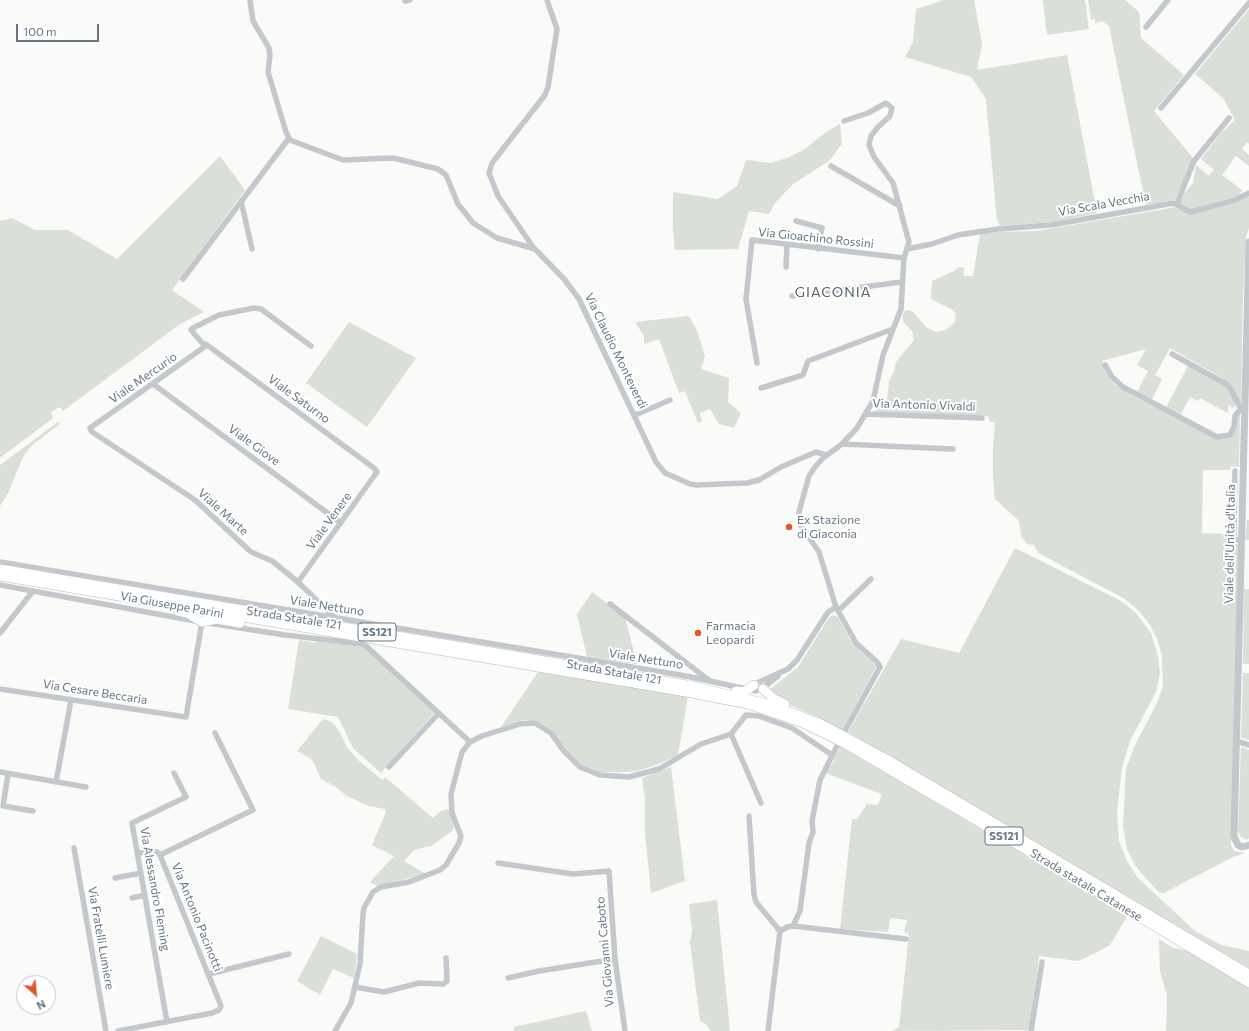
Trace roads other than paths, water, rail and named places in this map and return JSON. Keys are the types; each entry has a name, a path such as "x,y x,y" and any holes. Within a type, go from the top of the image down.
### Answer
{"main road":[{"name":"Strada Statale 121","path":"0,569 687,685 755,690"},
{"name":"Strada Statale 121","path":"0,576 679,690 755,690"},
{"path":"138,600 153,606 187,613 202,622 216,619 282,628 299,626"},
{"path":"755,690 776,701 805,713 821,724"},
{"name":"Strada statale Catanese","path":"755,690 904,769 1249,974"},
{"name":"Strada statale Catanese","path":"755,690 800,722 846,744 1073,876 1249,983"}],"street":[{"path":"183,279 289,138 268,72 270,55 269,48 253,21 250,0"},
{"path":"533,248 498,196 491,180 490,167 545,95 548,87 556,29 547,0"},
{"path":"1146,27 1168,0"},
{"path":"1161,108 1249,3"},
{"path":"844,121 868,113 886,103 892,108 890,116 878,127 872,136 869,145 874,157 891,178 909,242 904,258 901,310 883,355 873,401 857,428 842,444 826,455 809,476 798,512 799,521 819,552 837,609 856,643 877,662 880,667 845,731"},
{"path":"1178,204 1194,161 1229,118"},
{"name":"Via Claudio Monteverdi","path":"289,138 290,140 343,160 393,158 438,169 446,175 458,204 473,223 497,238 533,248 564,279 579,299 661,468 665,473 690,484 754,482 781,467 816,452 826,455"},
{"path":"831,166 900,206"},
{"name":"Via Scala Vecchia","path":"907,249 932,244 958,236 998,229 1051,225 1150,207 1178,204 1190,212 1235,200 1249,193"},
{"path":"241,201 252,250"},
{"path":"796,221 822,228 818,249"},
{"name":"Via Gioachino Rossini","path":"757,362 746,299 752,240 904,258"},
{"name":"Viale dell'Unità d'Italia","path":"1249,242 1242,409 1241,540 1234,837 1238,845 1242,847 1249,845"},
{"path":"786,267 787,245"},
{"path":"792,296 902,282"},
{"name":"Viale Saturno","path":"311,346 261,309 254,308 219,315 191,330 202,343 207,345 374,468 377,472"},
{"path":"761,388 803,375 808,361 893,330"},
{"name":"Viale Mercurio","path":"90,428 207,345"},
{"path":"1105,365 1112,377 1123,387 1218,437 1230,435 1234,427 1235,416 1242,409 1230,388 1226,384 1172,354"},
{"name":"Viale Giove","path":"153,384 341,523"},
{"path":"635,415 670,400"},
{"name":"Via Antonio Vivaldi","path":"865,414 982,418"},
{"name":"Viale Marte","path":"90,428 92,432 195,500 251,552 272,561 298,582 335,618"},
{"path":"842,444 953,449"},
{"name":"Viale Venere","path":"298,582 377,472"},
{"path":"1234,472 1234,540 1241,540"},
{"name":"Viale Nettuno","path":"0,562 710,681 755,690"},
{"path":"755,690 788,669 797,660 828,612 837,609 871,579"},
{"name":"Via Giuseppe Parini","path":"0,585 202,622 285,635 364,644 470,742"},
{"path":"0,633 33,591"},
{"path":"610,604 710,681"},
{"name":"Via Cesare Beccaria","path":"0,689 186,718 202,622"},
{"path":"56,782 71,700"},
{"path":"389,767 439,713"},
{"path":"335,1031 349,1009 360,964 363,914 373,892 381,887 408,882 440,870 459,843 461,836 452,813 451,794 462,752 470,742 482,736 520,724 535,724 551,733 563,750 580,767 600,775 629,777 659,769 702,744 731,734 746,715 758,716 792,728 832,755"},
{"path":"160,855 253,810 215,733"},
{"path":"731,734 761,803"},
{"path":"1236,741 1249,745"},
{"path":"794,926 800,911 809,843 813,832 812,821 820,780 838,744"},
{"path":"0,772 86,787"},
{"name":"Via Alessandro Fleming","path":"167,1022 132,823 186,797 174,773"},
{"path":"8,774 3,806 33,811"},
{"path":"749,816 754,894 756,902 780,931 768,1031"},
{"name":"Via Fratelli Lumiere","path":"74,848 106,1031"},
{"name":"Via Antonio Pacinotti","path":"138,852 157,852 160,855 220,1003 219,1010 212,1013 167,1022"},
{"name":"Via Giovanni Caboto","path":"498,863 573,874 609,871 615,959 625,1031"},
{"path":"115,878 141,873"},
{"path":"132,898 145,895"},
{"path":"780,931 786,927 794,926 906,939"},
{"path":"209,974 289,954"},
{"path":"355,987 384,992 419,983 443,984 447,981 446,958"},
{"path":"508,978 540,971 615,959"},
{"path":"1031,1031 1042,962"},
{"path":"118,1031 167,1022"}],"place":[{"name":"Ex Stazione di Giaconia","path":"789,527"},
{"name":"Farmacia Leopardi","path":"698,633"}],"district":[{"name":"GIACONIA","path":"833,292"}]}
